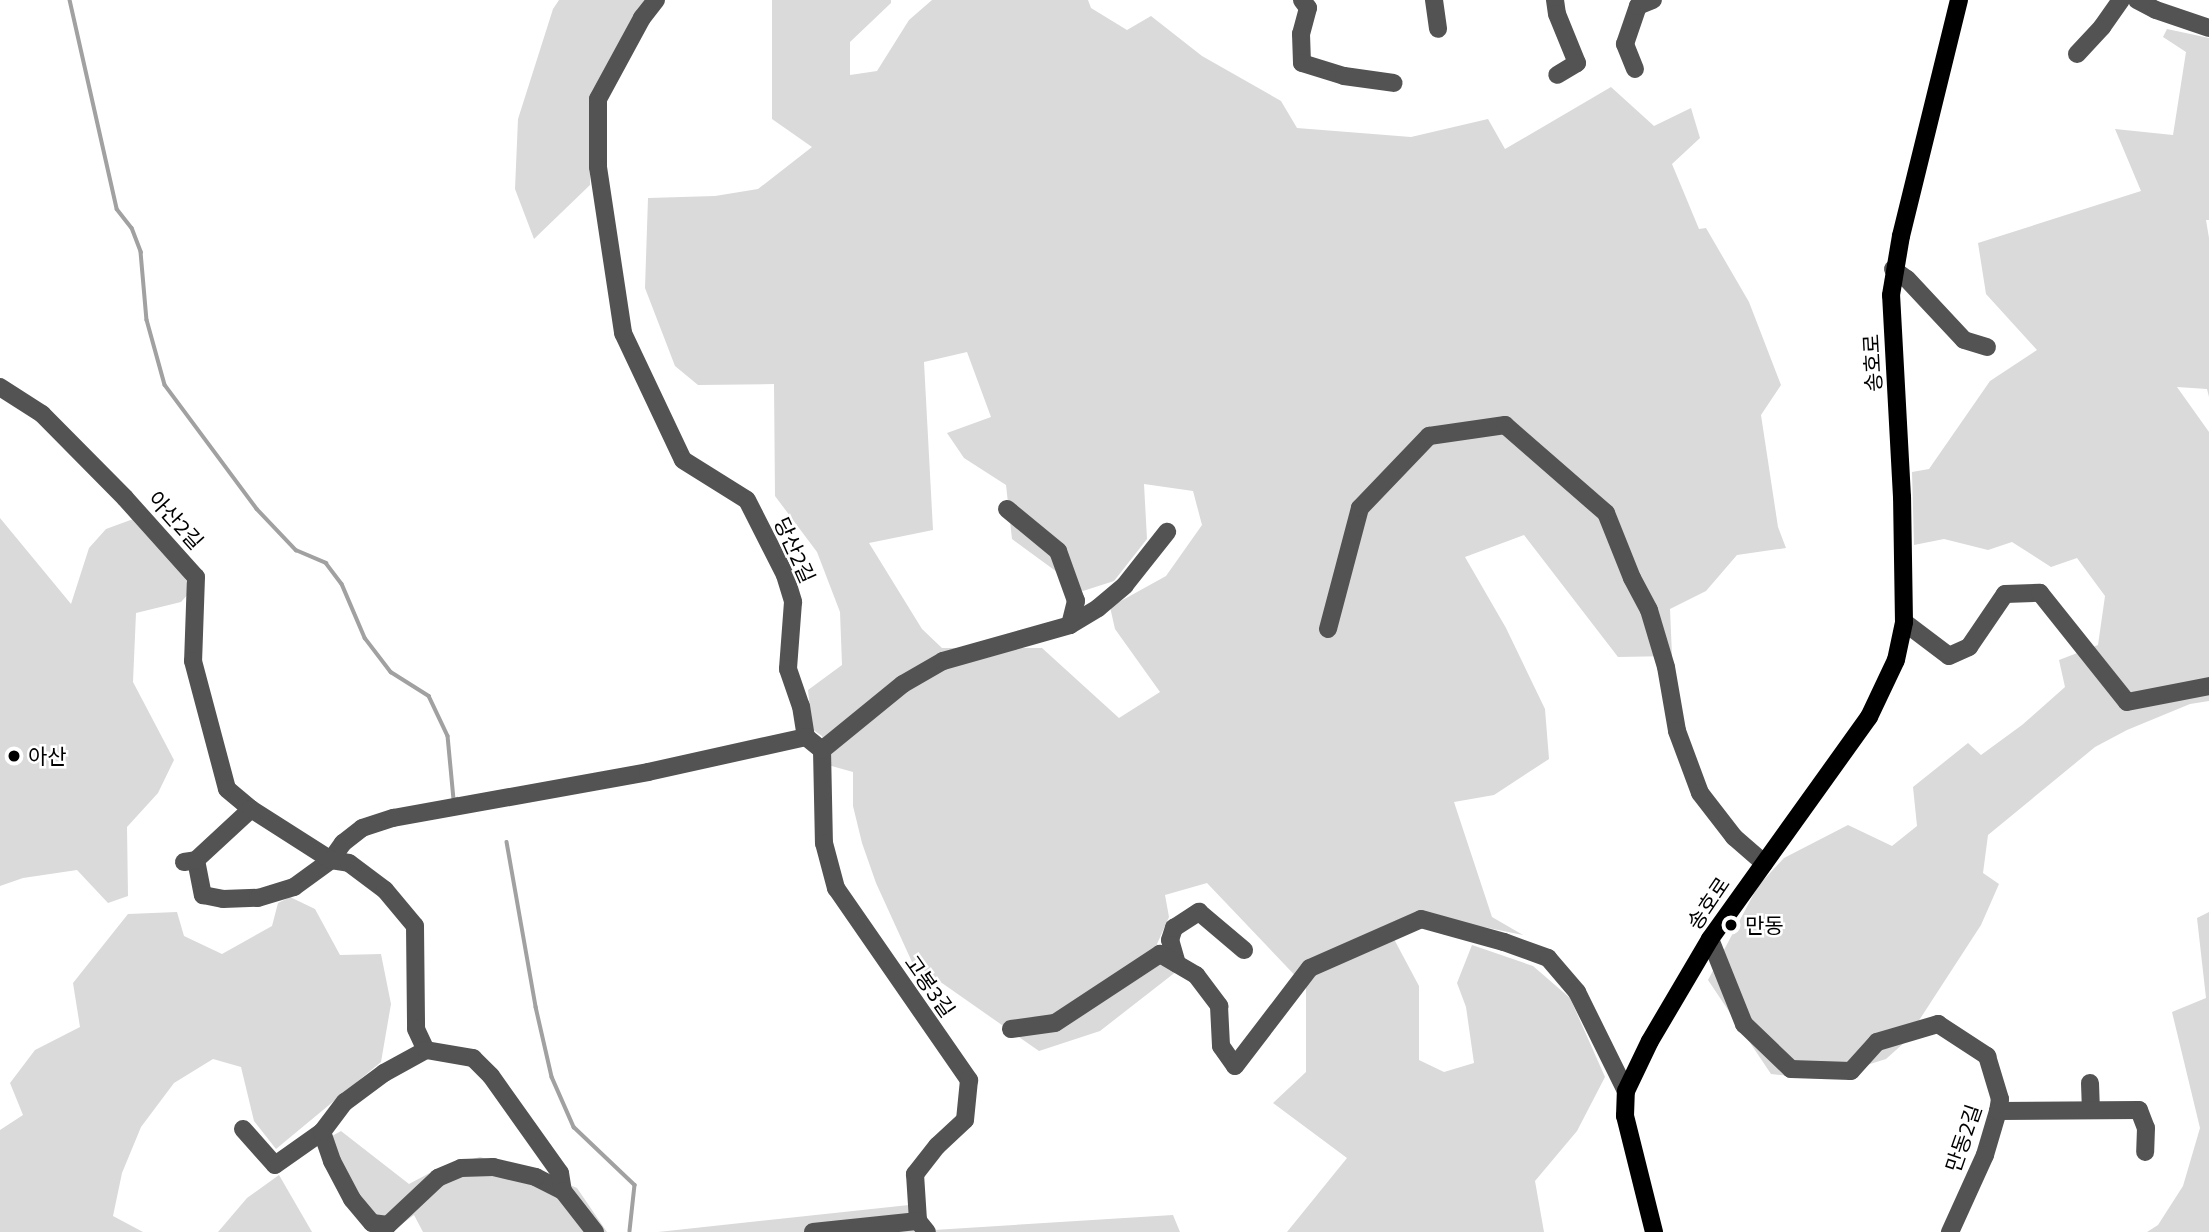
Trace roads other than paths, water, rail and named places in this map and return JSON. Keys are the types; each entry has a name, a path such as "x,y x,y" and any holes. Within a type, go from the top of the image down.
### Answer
{"main road":[{"name":"송호로","path":"1654,1232 1625,1116 1626,1091 1650,1041 1710,939 1869,717 1896,660 1904,622 1902,497 1891,295 1894,269 1959,0"}],"street":[{"name":"당산2길","path":"656,0 642,18 598,99 598,167 623,333 683,460 747,500 785,575 793,602 788,669 801,706 806,737"},
{"path":"1302,0 1308,8 1301,34 1302,63 1344,76 1394,83"},
{"path":"1434,0 1438,29"},
{"path":"1555,0 1557,13 1577,63 1557,75"},
{"path":"1635,69 1625,44 1638,6 1653,0"},
{"path":"2077,54 2102,27 2121,0"},
{"path":"2137,0 2156,10 2209,27"},
{"path":"1894,269 1907,279 1964,340 1987,347"},
{"name":"아산2길","path":"0,387 42,414 125,498 196,577 193,661 227,789 251,809 331,860 349,863 385,890 415,926 416,1029 426,1050"},
{"path":"1328,629 1360,509 1429,436 1505,425 1606,513 1632,578 1649,610 1666,667 1677,731 1700,793 1734,837 1764,863"},
{"path":"1007,509 1058,551 1076,601 1070,625"},
{"path":"251,809 190,861 203,895 223,900 258,898 294,887 331,860 343,843 362,828 393,818 648,772 806,737 822,750 903,684 943,661 1070,625 1098,608 1125,585 1167,532"},
{"path":"1904,622 1949,656 1969,647 2005,594 2040,593 2127,702 2209,686"},
{"name":"고봉3길","path":"822,750 824,843 836,888 968,1080 965,1120 937,1146 915,1174 922,1226"},
{"path":"1177,964 1170,940 1174,928 1199,912 1244,950"},
{"path":"1011,1030 1055,1023 1160,954 1196,975 1219,1006 1221,1046 1235,1066 1310,968 1421,919 1548,958 1577,992 1626,1091"},
{"name":"만동2길","path":"1710,939 1744,1024 1791,1069 1851,1071 1877,1042 1938,1024 1987,1056 2000,1100 1998,1111 1985,1155 1950,1232"},
{"path":"243,1129 275,1165 322,1132 345,1102 384,1073 426,1050 473,1058 491,1076 560,1173 563,1191"},
{"path":"2090,1083 2091,1109"},
{"path":"1998,1111 2139,1110 2146,1128 2145,1152"},
{"path":"322,1132 332,1161 352,1199 372,1223 388,1226 439,1178 461,1168 493,1167 536,1177 563,1191 595,1232"},
{"path":"813,1232 922,1226"}],"waterway":[{"path":"70,0 117,209 132,228 141,252 147,320 165,385 257,509 296,550 326,563 342,584 365,638 391,672 429,696 448,736 454,800 457,799"},
{"path":"507,842 536,1007 552,1077 574,1127 635,1185 630,1231"}],"place":[{"name":"아산","path":"14,756"},
{"name":"만동","path":"1731,925"}]}
